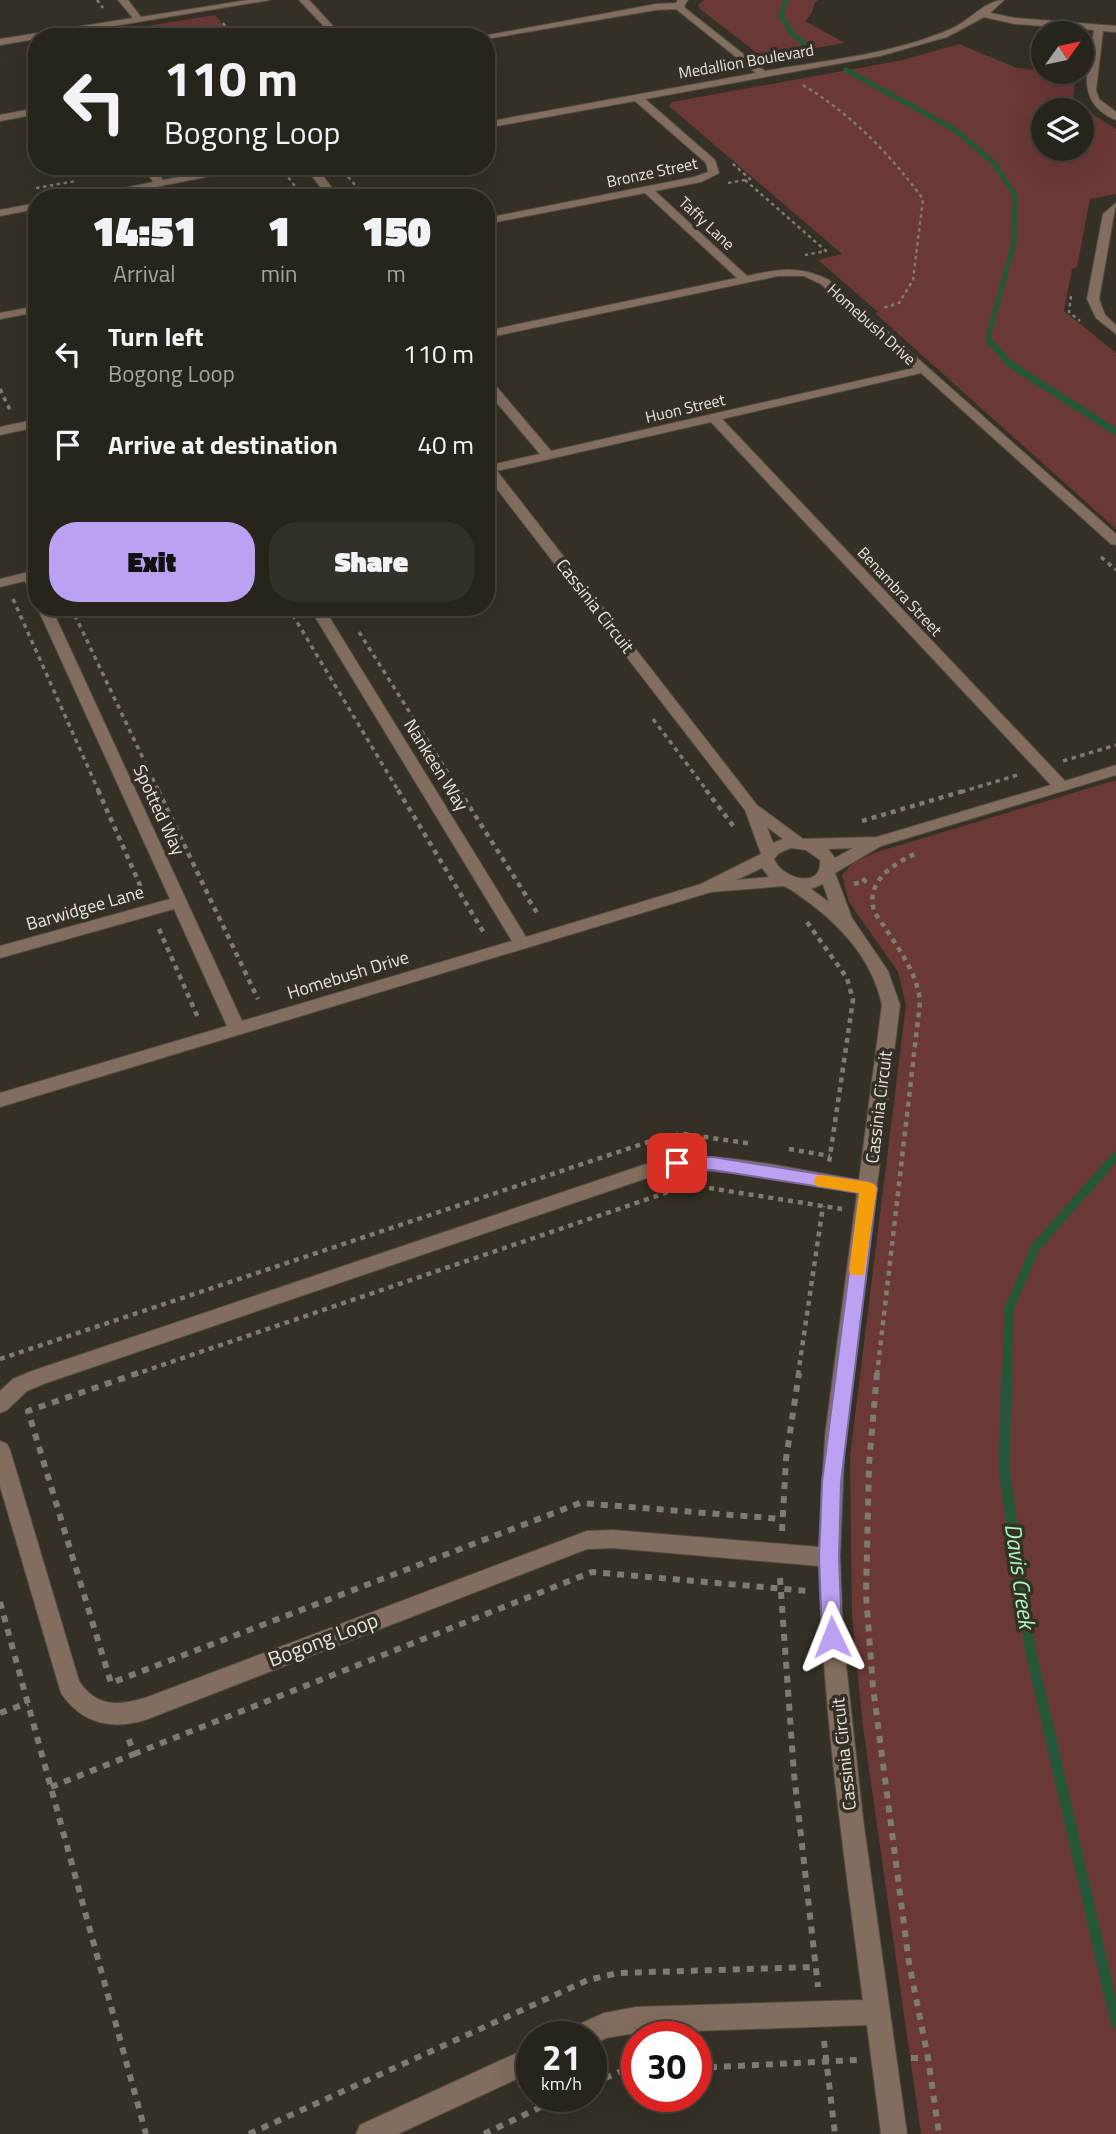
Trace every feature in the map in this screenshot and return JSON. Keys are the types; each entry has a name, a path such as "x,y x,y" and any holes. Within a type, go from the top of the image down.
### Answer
{"street":[{"path":"123,0 139,20"},
{"path":"95,28 265,0"},
{"path":"304,0 330,28"},
{"name":"Medallion Boulevard","path":"495,123 778,72 925,42 985,15 999,0"},
{"path":"495,35 681,3 763,74"},
{"path":"985,15 1015,21 1116,29"},
{"path":"1099,28 1091,90 1094,100 1116,117"},
{"path":"0,42 28,39"},
{"name":"Bronze Street","path":"495,219 712,175 715,170 711,162 637,97"},
{"path":"0,118 28,113"},
{"path":"154,175 160,184"},
{"path":"116,189 208,175"},
{"path":"316,175 328,189"},
{"name":"Taffy Lane","path":"648,190 744,280"},
{"path":"0,213 28,203"},
{"path":"1113,326 1100,316 1093,299 1108,214 1116,206"},
{"name":"Homebush Drive","path":"495,333 789,272 820,278 1116,541"},
{"path":"0,316 28,311"},
{"name":"Huon Street","path":"495,468 924,369"},
{"path":"495,393 548,456"},
{"name":"Benambra Street","path":"714,418 1062,786"},
{"path":"0,431 28,425"},
{"name":"Cassinia Circuit","path":"495,479 752,809 805,844"},
{"path":"0,583 28,576"},
{"name":"Spotted Way","path":"48,616 238,1030"},
{"name":"Nankeen Way","path":"322,616 522,944"},
{"path":"878,842 780,845 767,857 769,870 788,883 814,883 828,871 878,842 1116,770"},
{"name":"Cassinia Circuit","path":"752,809 767,857"},
{"path":"805,844 825,855 828,871"},
{"name":"Homebush Drive","path":"0,1100 707,888 767,857"},
{"name":"Cassinia Circuit","path":"828,871 847,923 886,981 891,1004 835,1436 829,1557 832,1637 851,1819 894,2134"},
{"name":"Homebush Drive","path":"707,888 788,883"},
{"name":"Cassinia Circuit","path":"788,883 847,923"},
{"name":"Barwidgee Lane","path":"0,952 180,902"},
{"path":"0,1404 11,1391 39,1377 658,1167 677,1163 713,1164 869,1188"},
{"path":"0,1450 69,1686 87,1708 100,1714 120,1716"},
{"name":"Bogong Loop","path":"120,1716 587,1541 612,1539 829,1557"},
{"path":"607,2025 636,2020 878,2012"},
{"path":"369,2134 516,2066"}],"path":[{"path":"222,22 227,28"},
{"path":"778,72 818,94 866,129 895,161 923,199 913,279 899,303 879,309"},
{"path":"286,175 297,189"},
{"path":"347,175 358,189"},
{"path":"745,180 826,251 806,255"},
{"path":"33,189 80,181"},
{"path":"0,389 13,415"},
{"path":"11,594 208,1038"},
{"path":"75,616 258,999"},
{"path":"293,616 484,933"},
{"path":"358,630 538,916"},
{"path":"852,824 1116,745"},
{"path":"927,850 893,864 875,884 872,897 874,910 906,960 919,991 920,1002 869,1464 866,1595 873,1687 907,1949 928,2058 939,2134"},
{"path":"865,881 875,884"},
{"path":"134,1754 120,1716 28,1410 688,1185"},
{"path":"702,1187 895,1218"},
{"path":"111,1683 580,1503 782,1519"},
{"path":"51,1787 592,1573 866,1595"},
{"path":"0,1602 146,2134"},
{"path":"0,1713 28,1703"},
{"path":"249,2134 588,1980 618,1973 816,1967"},
{"path":"712,2067 928,2058"},
{"path":"484,2134 530,2112"}],"shaded area":[{"path":"704,0 818,0 805,21 845,43 762,57 700,9 698,5"},
{"path":"215,15 226,28 135,28"},
{"path":"959,44 1017,68 1031,69 1031,84 1075,84 1073,98 1031,98 1031,161 1094,161 1094,115 1116,129 1116,194 1090,199 1077,267 1072,269 1064,311 1116,353 1116,529 818,260 842,254 669,106 672,102 903,60"},
{"path":"1116,780 1116,2134 921,2134 863,1727 852,1617 851,1542 850,1456 906,1005 898,972 849,902 842,875 854,862 877,852"}],"waterway":[{"path":"786,0 781,16 792,34 811,49"},
{"path":"846,70 954,129 993,162 1015,195 1014,243 988,338 992,344"},
{"path":"991,343 1010,364 1116,432"},
{"name":"Davis Creek","path":"1007,1375 1009,1309 1035,1248 1116,1156"},
{"name":"Davis Creek","path":"1007,1373 1004,1470 1031,1653 1116,2023"}],"slow traffic":[{"path":"822,1181 869,1188 858,1270"}],"route":[{"path":"677,1163 713,1164 869,1188 835,1436 829,1557 832,1637"}]}
